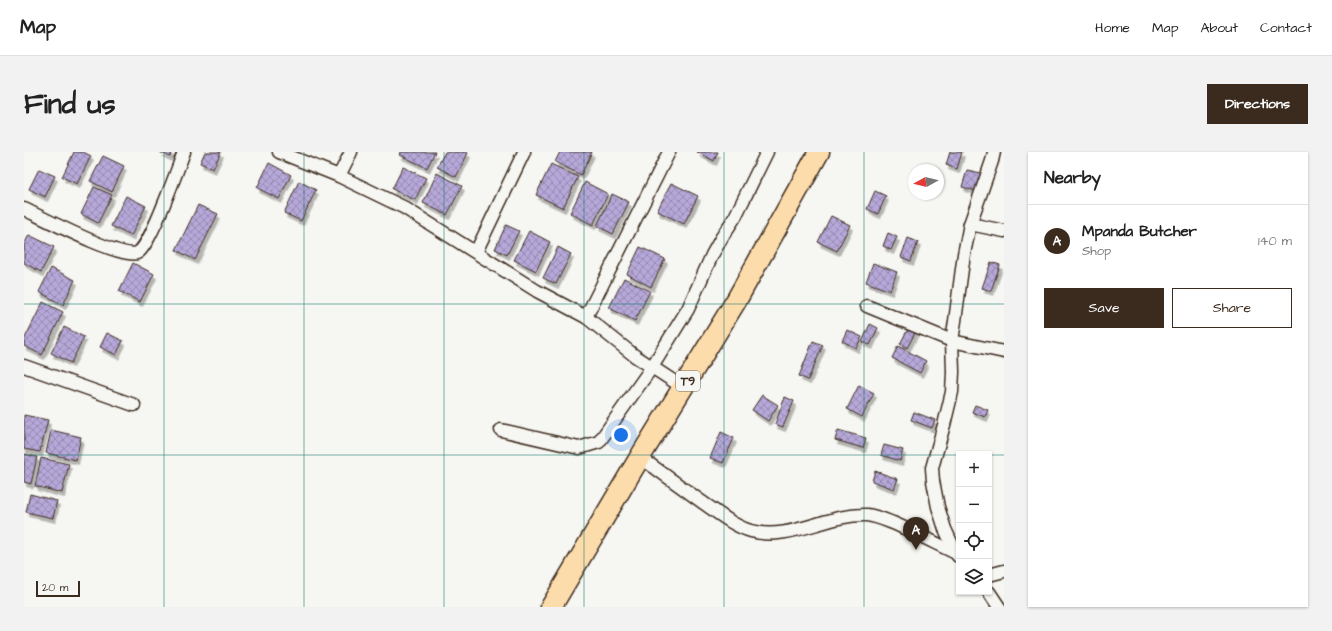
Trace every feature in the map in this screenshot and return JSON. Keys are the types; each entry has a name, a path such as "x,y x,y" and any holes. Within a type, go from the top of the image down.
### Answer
{"highway":[{"name":"T9","path":"551,607 640,457 684,388 736,301 819,152"}],"street":[{"path":"24,209 109,248 128,254 137,253 143,249 151,235 184,152"},
{"path":"279,152 339,176 404,207 537,291 586,317 635,356 684,388"},
{"path":"339,176 351,152"},
{"path":"476,252 524,152"},
{"path":"586,317 669,152"},
{"path":"501,430 579,448 599,442 652,367 688,309 712,255 735,217 767,152"},
{"path":"956,553 945,529 938,507 932,468 952,392 952,341 964,254 970,224 994,152"},
{"path":"970,224 1004,231"},
{"path":"867,306 952,341 1004,352"},
{"path":"24,366 134,405"},
{"path":"640,457 715,511 735,524 751,531 766,533 786,532 855,515 869,515 897,525 956,554"},
{"path":"992,574 1004,571"},
{"path":"990,595 999,607"}],"building":[{"path":"74,152 83,152 91,156 77,184 62,177"},
{"path":"160,152 173,152 170,157"},
{"path":"205,152 221,152 213,169 200,163"},
{"path":"401,152 435,152 427,168 400,155"},
{"path":"445,152 468,153 456,177 437,167"},
{"path":"560,152 592,152 581,175 555,162"},
{"path":"697,152 718,152 714,161"},
{"path":"950,152 962,152 957,169 946,165"},
{"path":"103,156 124,166 112,192 90,181"},
{"path":"269,163 291,175 279,199 257,188"},
{"path":"551,164 578,177 563,208 536,195"},
{"path":"403,167 426,178 415,200 392,189"},
{"path":"39,169 55,176 45,197 29,189"},
{"path":"967,170 981,173 976,191 962,187"},
{"path":"437,173 462,186 447,215 423,203"},
{"path":"299,181 316,190 301,221 284,213"},
{"path":"585,182 608,194 593,225 570,213"},
{"path":"671,183 698,196 684,224 657,211"},
{"path":"94,187 112,195 98,223 81,214"},
{"path":"875,191 886,196 878,214 867,209"},
{"path":"612,194 629,202 613,234 597,226"},
{"path":"126,196 146,206 131,236 111,226"},
{"path":"198,205 218,214 195,260 176,250"},
{"path":"831,216 850,225 837,251 818,242"},
{"path":"506,225 519,231 507,255 495,249"},
{"path":"529,231 550,242 536,271 514,260"},
{"path":"888,233 897,237 891,250 883,246"},
{"path":"29,235 54,247 41,272 24,263 24,245"},
{"path":"908,238 918,242 911,261 901,257"},
{"path":"558,247 571,254 556,284 543,278"},
{"path":"640,247 665,259 651,287 627,274"},
{"path":"991,262 1000,265 991,291 982,288"},
{"path":"133,263 154,274 140,302 119,291"},
{"path":"873,263 897,272 890,291 866,282"},
{"path":"51,268 75,280 63,305 39,292"},
{"path":"624,278 650,291 635,321 609,308"},
{"path":"43,302 63,312 42,355 24,346 24,340"},
{"path":"870,324 878,328 870,345 862,342"},
{"path":"64,327 84,337 71,363 51,353"},
{"path":"909,327 916,331 907,348 900,344"},
{"path":"847,330 862,337 856,348 842,341"},
{"path":"107,333 123,341 116,355 100,347"},
{"path":"813,341 823,345 808,380 799,376"},
{"path":"898,346 926,361 920,373 892,358"},
{"path":"859,385 874,393 862,417 847,409"},
{"path":"762,395 778,405 768,421 752,410"},
{"path":"785,397 794,401 783,427 775,424"},
{"path":"975,405 988,410 985,417 972,412"},
{"path":"914,412 935,420 932,428 911,420"},
{"path":"24,415 48,420 40,452 24,449"},
{"path":"51,430 81,437 76,460 46,453"},
{"path":"838,430 866,438 863,448 835,440"},
{"path":"721,432 734,438 723,463 710,458"},
{"path":"884,445 903,450 900,461 881,455"},
{"path":"24,454 37,457 31,484 24,482"},
{"path":"41,458 69,464 62,493 35,486"},
{"path":"875,471 898,479 894,489 872,481"},
{"path":"30,494 57,501 53,518 26,512"}],"place":[{"name":"Mpanda Butcher","path":"916,550"}]}
